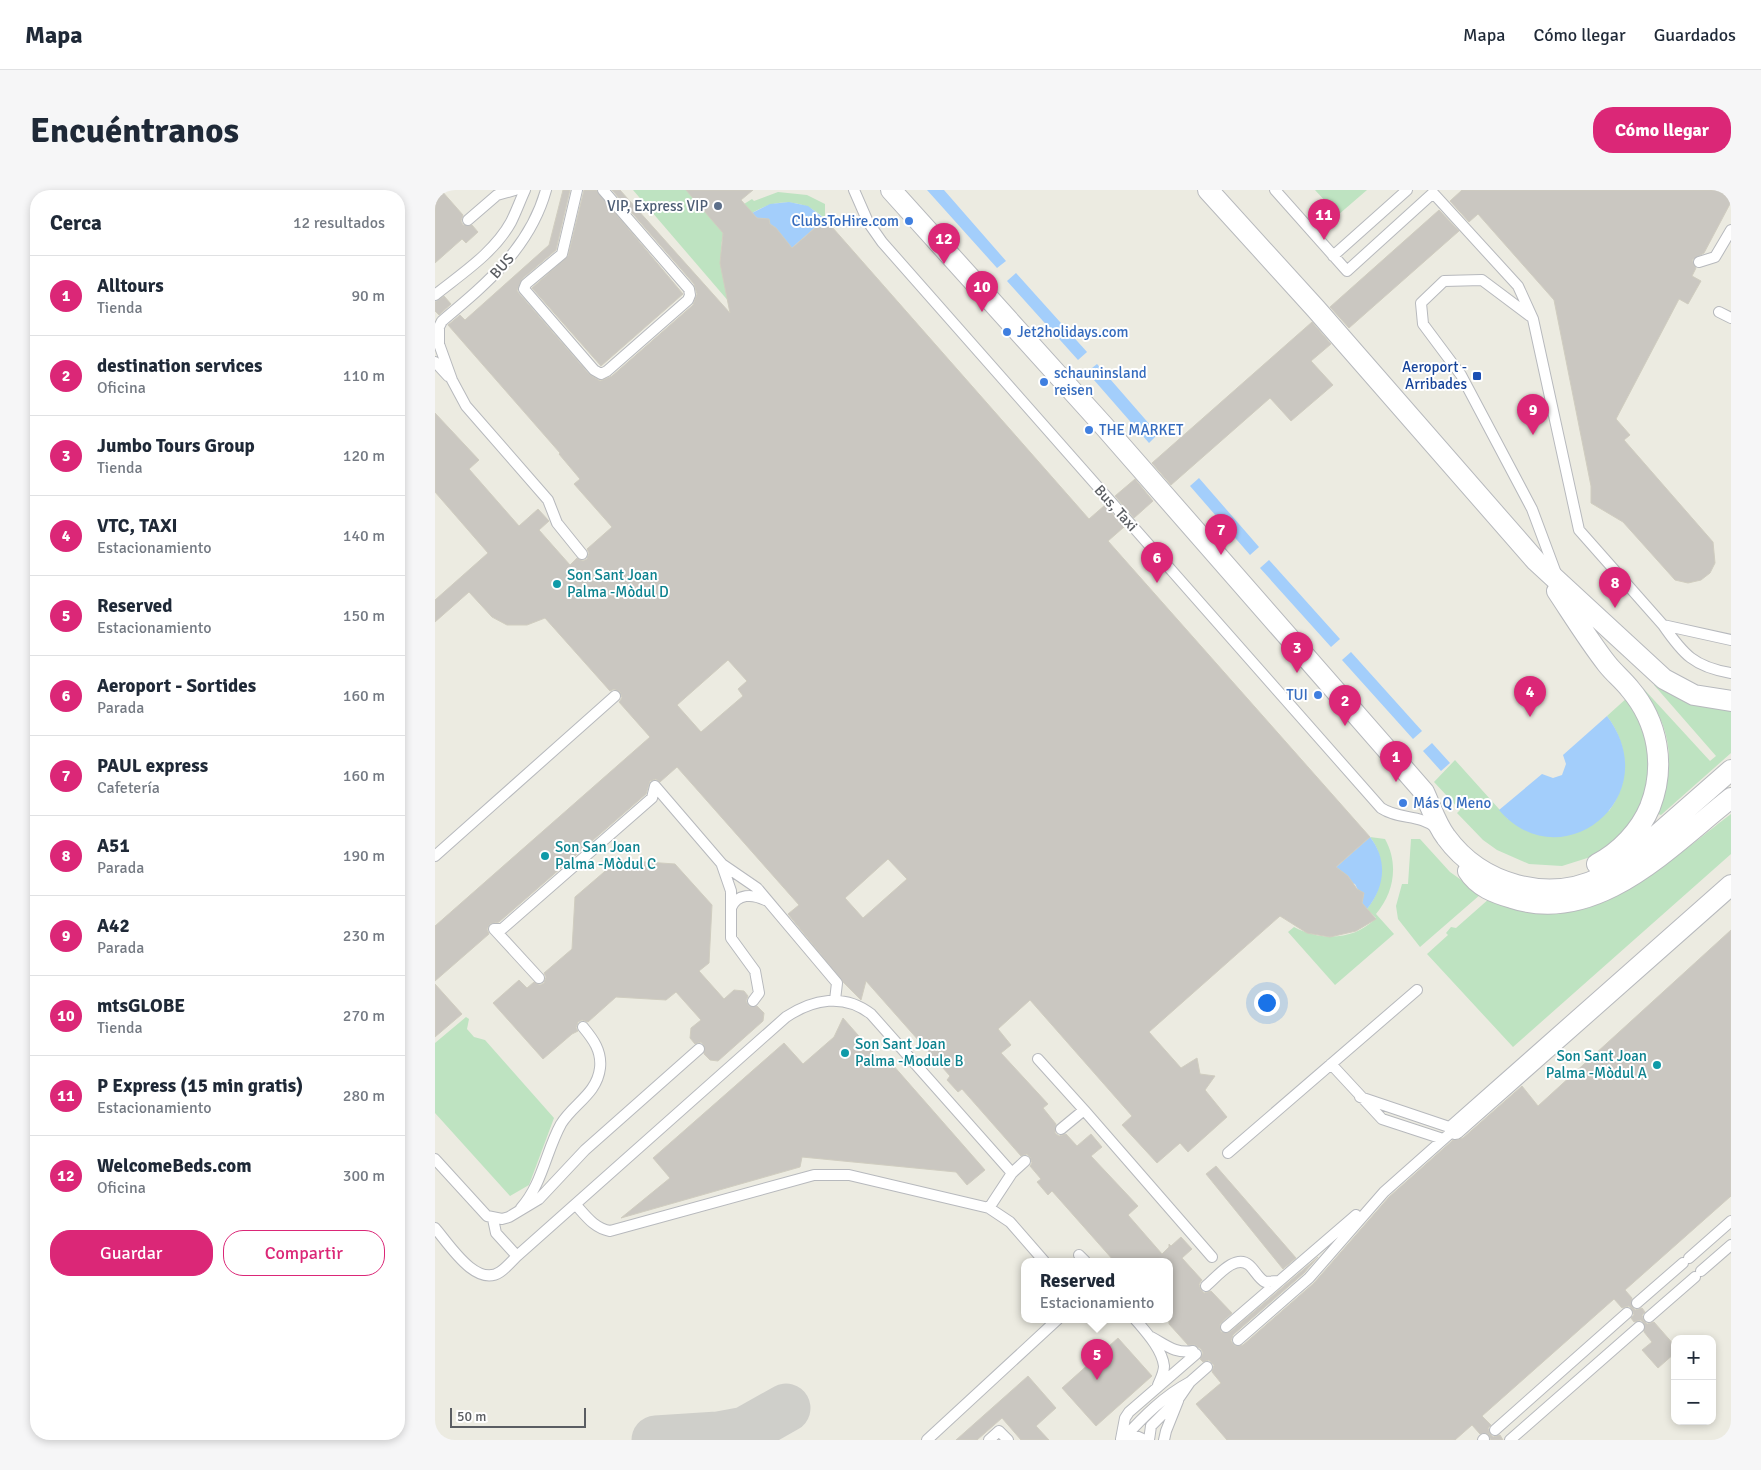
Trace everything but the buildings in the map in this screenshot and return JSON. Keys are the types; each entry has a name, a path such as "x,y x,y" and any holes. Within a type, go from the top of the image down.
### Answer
{"street":[{"path":"891,190 1103,425 1424,792 1449,840 1470,874 1488,890 1520,901 1560,904 1589,898 1625,881 1731,798"},
{"path":"1208,190 1316,308 1536,561 1607,664 1630,689 1648,718 1659,759 1659,775 1652,803 1643,822 1630,839 1606,860 1568,875 1526,876 1491,871 1472,863"},
{"path":"1536,561 1664,679 1694,695 1731,701"},
{"path":"1449,840 1472,863 1487,874 1526,888 1545,890 1584,884 1602,877 1633,856 1731,770"},
{"path":"1449,1134 1731,885"}],"lane":[{"path":"467,220 497,195 515,190"},
{"path":"435,295 484,255 500,238 511,223 525,190"},
{"name":"BUS","path":"452,380 439,344 439,327 442,321 491,279 511,257 529,233 546,190"},
{"path":"577,190 562,254 526,284 524,289 594,370 601,374 607,371 688,300 690,295 689,289 603,190"},
{"name":"Bus, Taxi","path":"854,190 868,222 882,242 1381,808 1399,816 1422,819 1449,840"},
{"path":"1275,190 1347,271 1433,193 1518,286 1533,319 1579,530 1663,625 1681,651 1711,670 1731,673"},
{"path":"1333,256 1407,190"},
{"path":"1699,262 1715,257 1731,230"},
{"path":"1533,319 1517,304 1482,280 1444,281 1421,303 1423,324 1461,375 1532,509 1567,605"},
{"path":"1719,312 1731,318"},
{"path":"435,362 452,380 466,406 548,500 557,523 582,554"},
{"path":"1663,625 1731,640"},
{"path":"435,856 615,696"},
{"path":"539,978 494,929 502,929 652,798 655,786 722,864 757,888 837,982 835,1000"},
{"path":"722,864 730,886 731,938 753,967 756,975 759,993 753,1001"},
{"path":"731,909 737,899 750,895 768,901"},
{"path":"1228,1153 1417,990"},
{"path":"435,1228 474,1272 487,1276 500,1272 787,1017 801,1007 817,1002 835,1000 862,1006 871,1014 1012,1173"},
{"path":"517,1212 531,1195 562,1123 589,1095 597,1081 600,1058 593,1039 583,1027"},
{"path":"435,1159 487,1216 493,1219 502,1219 539,1199 585,1150 699,1048"},
{"path":"1038,1060 1212,1257"},
{"path":"1331,1064 1382,1119 1449,1134"},
{"path":"1360,1097 1449,1134"},
{"path":"1061,1130 1083,1110"},
{"path":"1226,1327 1449,1134"},
{"path":"989,1208 1012,1173 1025,1161"},
{"path":"576,1205 593,1224 603,1230 610,1231 806,1178 832,1174 849,1175 989,1208 1010,1222 1041,1258"},
{"path":"1238,1340 1309,1278 1383,1192"},
{"path":"493,1219 496,1233 517,1256"},
{"path":"1637,1304 1731,1221"},
{"path":"1649,1317 1731,1245"},
{"path":"1207,1286 1227,1268 1239,1262 1248,1264 1265,1282 1279,1280"},
{"path":"1495,1430 1627,1313"},
{"path":"927,1440 1054,1323"},
{"path":"1122,1439 1125,1418 1129,1412 1194,1352 1172,1350 1151,1337 1139,1323"},
{"path":"1510,1440 1639,1327"},
{"path":"1151,1337 1164,1367 1157,1388"},
{"path":"1122,1439 1172,1392 1190,1382 1207,1367"},
{"path":"1149,1440 1151,1426 1179,1398 1190,1382"},
{"path":"1164,1440 1179,1398"},
{"path":"989,1440 999,1431 1008,1440"},
{"path":"1122,1439 1135,1435 1145,1440"}],"green space":[{"path":"633,190 687,190 724,231 721,260 730,303"},
{"path":"1315,190 1367,190 1338,215"},
{"path":"778,192 807,195 825,204 825,219 808,207 790,202 771,205 752,213 744,204 752,199 754,201"},
{"path":"1656,682 1731,709 1731,753 1661,815 1658,814 1667,780 1668,748 1660,718 1642,687 1710,761 1716,756 1654,685"},
{"path":"1628,697 1637,709 1654,756 1640,817 1600,854 1562,866 1529,864 1497,850 1483,840 1457,813 1460,810 1434,782 1455,760 1508,819 1609,811 1621,788 1625,764 1620,739 1607,716"},
{"path":"1731,814 1731,854 1513,1047 1427,954 1448,935 1446,933 1451,927 1456,928 1490,898 1557,912 1579,910 1601,903 1649,876"},
{"path":"1370,837 1385,839 1392,858 1393,878 1387,897 1376,914 1394,934 1335,985 1288,932 1294,927 1315,935 1347,935 1367,926 1376,918 1367,909 1373,901 1380,883 1381,864 1379,855"},
{"path":"1411,839 1420,839 1450,872 1481,894 1420,947 1398,919 1396,906 1402,884 1408,884"},
{"path":"466,1017 469,1019 467,1029 474,1037 485,1040 554,1118 529,1185 510,1196 435,1113 435,1043"}],"water":[{"path":"927,190 944,190 1006,261 997,268"},
{"path":"789,202 808,206 825,219 787,252 783,237 760,222 752,213 770,204"},
{"path":"1016,273 1087,352 1078,360 1007,281"},
{"path":"1097,364 1158,434 1149,443 1087,372"},
{"path":"1199,478 1259,547 1250,555 1190,486"},
{"path":"1269,560 1340,639 1331,647 1260,568"},
{"path":"1351,652 1422,731 1413,739 1342,660"},
{"path":"1607,716 1622,746 1625,775 1616,800 1599,820 1577,833 1551,837 1524,830 1499,810 1542,774 1553,778 1562,775 1566,764 1563,755"},
{"path":"1432,743 1450,763 1441,771 1423,751"},
{"path":"1370,837 1380,855 1382,873 1378,892 1367,909 1359,900 1364,895 1359,892 1355,884 1352,883 1348,876 1333,870"}],"taxiway":[{"path":"729,1440 786,1408"},
{"path":"656,1440 718,1436 745,1431"}],"place":[{"name":"VIP, Express VIP","path":"718,206"},
{"name":"ClubsToHire.com","path":"909,221"},
{"name":"P Express (15 min gratis)","path":"1324,240"},
{"name":"WelcomeBeds.com","path":"944,264"},
{"name":"mtsGLOBE","path":"982,312"},
{"name":"Jet2holidays.com","path":"1007,332"},
{"name":"Aeroport - Arribades","path":"1477,376"},
{"name":"schauninsland reisen","path":"1044,382"},
{"name":"THE MARKET","path":"1089,430"},
{"name":"A42","path":"1533,435"},
{"name":"PAUL express","path":"1221,555"},
{"name":"Aeroport - Sortides","path":"1157,583"},
{"name":"Son Sant Joan Palma -Mòdul D","path":"557,584"},
{"name":"A51","path":"1615,608"},
{"name":"Jumbo Tours Group","path":"1297,673"},
{"name":"TUI","path":"1318,695"},
{"name":"VTC, TAXI","path":"1530,717"},
{"name":"destination services","path":"1345,726"},
{"name":"Alltours","path":"1396,782"},
{"name":"Más Q Meno","path":"1403,803"},
{"name":"Son San Joan Palma -Mòdul C","path":"545,856"},
{"name":"Son Sant Joan Palma -Module B","path":"845,1053"},
{"name":"Son Sant Joan Palma -Mòdul A","path":"1657,1065"},
{"name":"Reserved","path":"1097,1380"}]}
